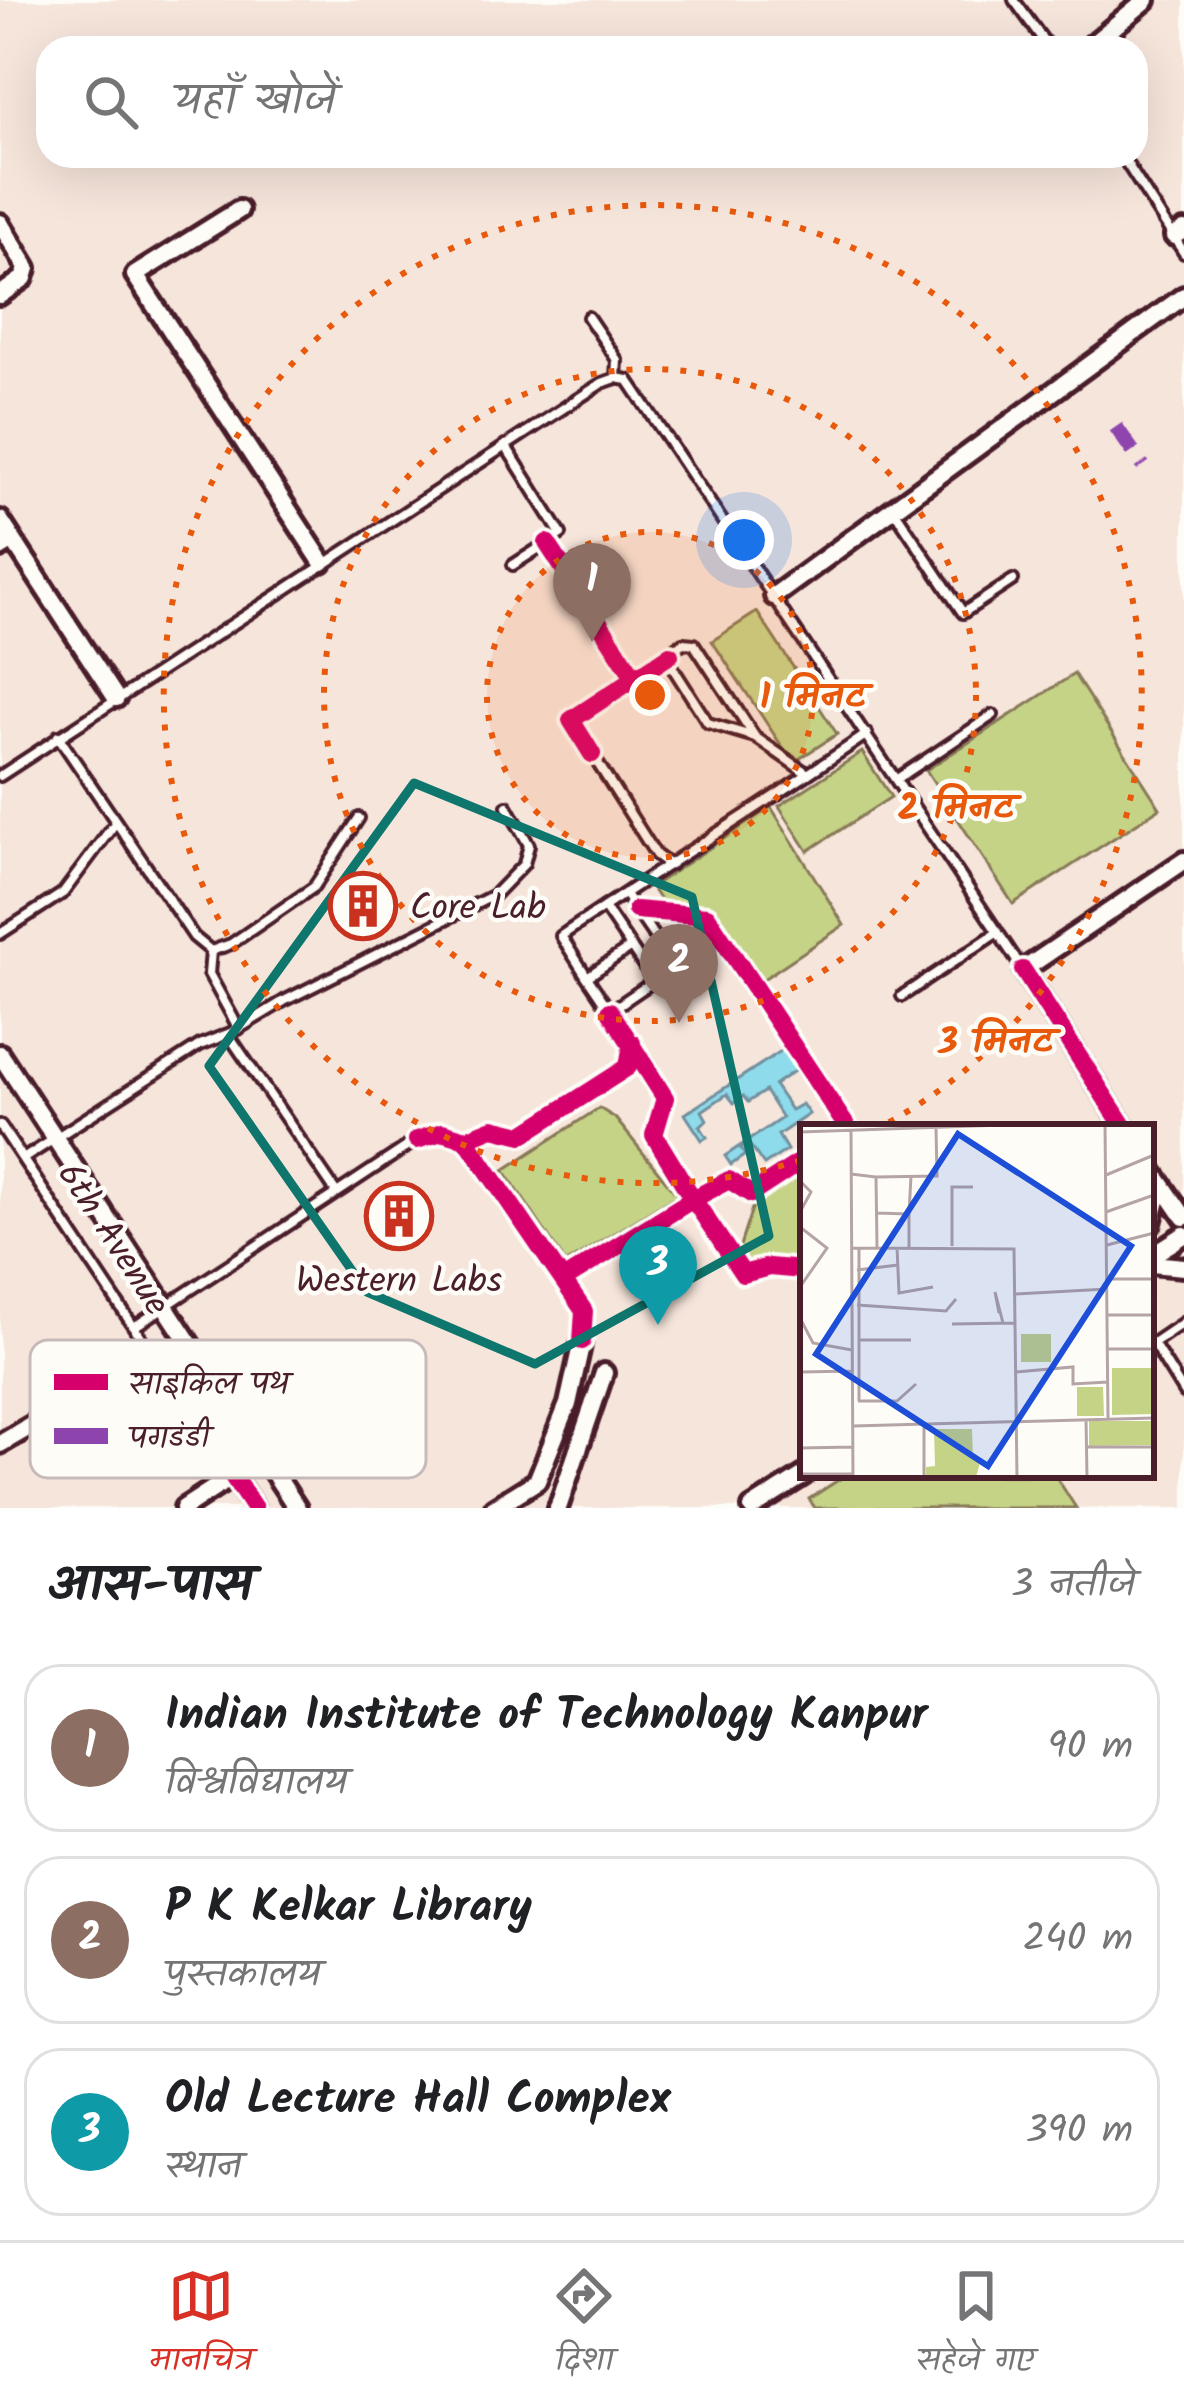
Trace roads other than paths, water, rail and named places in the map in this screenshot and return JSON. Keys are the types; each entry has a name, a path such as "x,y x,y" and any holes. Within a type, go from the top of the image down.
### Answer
{"street":[{"path":"1102,36 1146,0"},
{"path":"238,210 136,275 322,562"},
{"path":"0,223 27,268 24,278 0,295"},
{"path":"774,596 1184,296"},
{"path":"0,520 7,544 116,698"},
{"path":"1122,1124 1023,970 1184,861"},
{"path":"0,1054 186,1340"},
{"path":"1156,1177 1184,1187"},
{"path":"1156,1177 1184,1217"},
{"path":"1154,1258 1184,1235"},
{"path":"1154,1261 1184,1268"},
{"path":"494,1508 537,1481 568,1404 582,1341"},
{"path":"556,1508 604,1373"},
{"path":"0,1444 30,1426"},
{"path":"184,1508 231,1478"},
{"name":"6th Avenue","path":"234,1478 254,1508"},
{"path":"277,1478 297,1508"},
{"path":"752,1508 800,1478"},
{"path":"537,1481 556,1508"}],"lane":[{"path":"1014,0 1040,36"},
{"path":"1130,168 1179,233 1184,253"},
{"path":"588,317 617,360 616,378"},
{"path":"0,776 602,382 628,380 1023,970"},
{"path":"505,445 562,534 513,565"},
{"path":"893,509 963,613 1013,580"},
{"path":"755,737 694,644 674,649 671,665 708,723 755,737 808,774"},
{"path":"897,779 993,715"},
{"path":"625,893 675,968 610,1011 561,936 625,893 670,866 867,734"},
{"path":"58,736 194,937 212,951"},
{"path":"592,754 656,855 670,866"},
{"path":"23,1159 200,1045 494,895 524,864 529,845 507,806"},
{"path":"212,951 231,944 314,887 359,818"},
{"path":"0,934 63,893 116,822"},
{"path":"604,907 654,981"},
{"path":"902,996 998,932"},
{"path":"587,977 631,947"},
{"path":"212,951 208,974 239,1029"},
{"path":"228,1034 336,1192"},
{"name":"6th Avenue","path":"0,1125 142,1340"},
{"path":"134,1327 417,1140"},
{"path":"1154,1342 1184,1322"},
{"path":"1154,1345 1184,1393"}],"water":[{"path":"784,1049 797,1069 774,1085 791,1110 802,1104 809,1114 778,1135 787,1150 764,1165 749,1144 741,1149 745,1155 731,1165 725,1156 782,1118 765,1091 748,1102 743,1096 734,1103 727,1094 702,1111 707,1120 700,1126 707,1137 702,1140 685,1114"}],"place":[{"name":"Indian Institute of Technology Kanpur","path":"592,642"},
{"name":"Core Lab","path":"363,906"},
{"name":"P K Kelkar Library","path":"679,1023"},
{"name":"Western Labs","path":"399,1216"},
{"name":"Old Lecture Hall Complex","path":"658,1325"}]}
